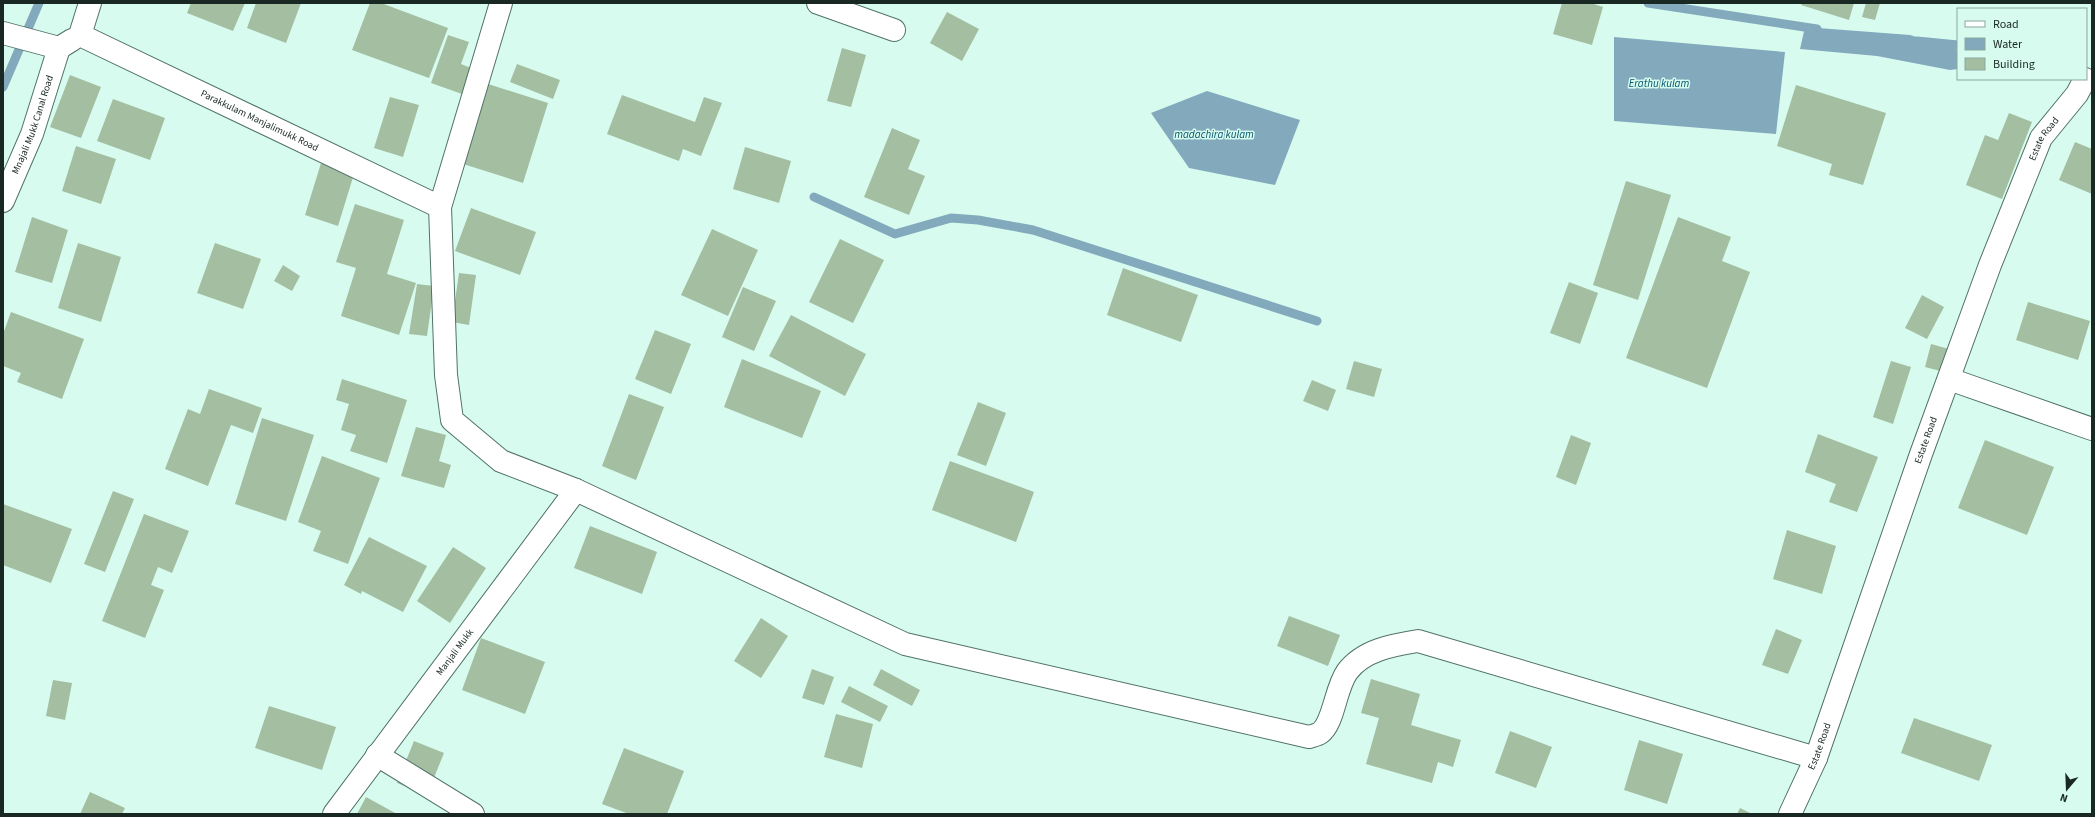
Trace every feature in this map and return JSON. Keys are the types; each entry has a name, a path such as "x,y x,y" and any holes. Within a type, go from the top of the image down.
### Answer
{"street":[{"path":"4,33 52,46 80,35 90,3"},
{"path":"501,3 440,207 446,375 452,420 501,461 576,490 904,644 1309,737 1320,733 1329,723 1336,693 1348,672 1371,653 1396,645 1418,641 1816,758"},
{"path":"818,3 894,30"},
{"name":"Parakkulam Manjalimukk Road","path":"80,35 440,207"},
{"name":"Mnajali Mukk Canal Road","path":"3,201 32,134 52,46"},
{"name":"Estate Road","path":"2087,80 2092,66"},
{"name":"Estate Road","path":"1790,814 1816,758 1990,265 2041,138 2085,85"},
{"path":"1949,379 2092,429"},
{"name":"Manjali Mukk","path":"334,814 576,490"},
{"path":"377,755 473,814"}],"water":[{"path":"1805,27 1910,35 1957,50 1957,69 1950,70 1877,56 1800,49"},
{"name":"Erathu kulam","path":"1614,37 1785,52 1776,134 1614,121"},
{"name":"madachira kulam","path":"1207,91 1300,120 1275,185 1189,168 1151,113"}],"building":[{"path":"191,3 245,3 233,31 187,13"},
{"path":"256,3 301,3 286,43 247,28"},
{"path":"370,3 381,3 448,28 429,78 352,50"},
{"path":"1562,3 1591,3 1603,7 1592,45 1553,34"},
{"path":"1802,3 1854,3 1849,20 1801,5"},
{"path":"1866,3 1880,3 1875,20 1862,17"},
{"path":"947,12 979,29 962,61 930,43"},
{"path":"448,35 469,42 461,64 471,68 462,94 431,83"},
{"path":"842,48 866,55 851,107 827,101"},
{"path":"517,64 560,80 553,99 510,82"},
{"path":"70,75 101,87 81,138 50,127"},
{"path":"485,83 548,103 523,183 460,163"},
{"path":"1796,85 1886,113 1863,185 1829,175 1832,164 1777,146"},
{"path":"622,95 695,122 704,97 722,103 701,156 683,149 679,161 607,134"},
{"path":"390,97 419,105 403,157 374,148"},
{"path":"113,99 165,118 150,160 97,141"},
{"path":"2009,113 2032,122 2002,199 1966,185 1985,135 1998,140"},
{"path":"892,128 920,140 908,169 925,176 909,215 864,197"},
{"path":"2075,142 2092,149 2092,194 2059,180"},
{"path":"76,146 116,159 101,204 62,191"},
{"path":"745,147 791,161 779,203 733,189"},
{"path":"321,163 354,174 338,226 305,215"},
{"path":"1626,181 1671,195 1638,300 1593,285"},
{"path":"355,204 404,220 387,274 416,283 399,335 341,316 356,268 336,262"},
{"path":"471,208 536,232 520,275 455,251"},
{"path":"32,217 68,230 52,283 15,272"},
{"path":"1678,217 1731,237 1722,261 1750,272 1707,388 1626,358"},
{"path":"712,229 758,250 728,316 681,295"},
{"path":"840,239 884,260 853,323 809,302"},
{"path":"78,243 121,257 101,322 58,308"},
{"path":"215,243 261,259 243,309 197,293"},
{"path":"283,265 300,276 292,291 274,281"},
{"path":"1123,268 1198,295 1181,342 1107,315"},
{"path":"459,273 476,275 469,325 452,322"},
{"path":"1569,282 1598,293 1580,344 1550,333"},
{"path":"417,284 434,286 427,336 409,334"},
{"path":"743,287 776,301 754,351 722,337"},
{"path":"1922,295 1944,307 1927,339 1905,328"},
{"path":"2028,302 2090,321 2078,360 2016,340"},
{"path":"11,312 84,339 62,399 17,382 21,373 3,366 3,334"},
{"path":"791,315 866,354 845,396 769,356"},
{"path":"655,330 691,344 671,394 635,379"},
{"path":"1931,344 1949,349 1944,372 1925,367"},
{"path":"742,359 821,391 802,438 724,407"},
{"path":"1354,361 1382,369 1374,397 1346,389"},
{"path":"1891,361 1911,367 1893,424 1873,417"},
{"path":"342,379 407,400 387,463 350,451 356,435 341,430 349,404 336,400"},
{"path":"1312,380 1336,390 1328,411 1303,401"},
{"path":"209,389 262,408 253,433 231,425 208,486 165,469 188,409 200,414"},
{"path":"629,394 664,407 636,480 602,466"},
{"path":"978,402 1006,413 986,466 957,455"},
{"path":"262,418 314,435 286,521 235,504"},
{"path":"416,427 446,435 439,461 451,465 444,488 401,476"},
{"path":"1818,434 1878,457 1857,512 1829,502 1836,484 1805,472"},
{"path":"1571,435 1591,443 1576,485 1556,477"},
{"path":"1985,440 2054,467 2027,535 1958,508"},
{"path":"322,456 380,478 348,564 313,551 321,531 298,522"},
{"path":"950,461 1034,492 1016,542 932,510"},
{"path":"113,491 134,499 105,572 84,564"},
{"path":"3,504 72,529 51,583 3,565"},
{"path":"144,514 189,531 172,573 158,567 151,585 164,590 145,638 102,621"},
{"path":"590,526 657,552 642,594 574,568"},
{"path":"1787,530 1836,546 1822,594 1773,579"},
{"path":"369,537 427,566 403,612 362,591 361,594 344,585"},
{"path":"453,547 486,568 450,623 417,601"},
{"path":"1289,616 1340,635 1328,666 1277,646"},
{"path":"761,618 788,636 761,678 734,661"},
{"path":"1776,629 1802,640 1788,674 1762,665"},
{"path":"481,638 545,662 525,714 462,690"},
{"path":"812,669 834,677 824,705 802,698"},
{"path":"881,669 920,690 912,706 873,685"},
{"path":"1371,679 1420,694 1411,725 1461,740 1453,767 1438,762 1432,783 1366,764 1379,718 1361,713"},
{"path":"53,680 72,683 65,720 46,716"},
{"path":"849,686 888,706 880,722 841,702"},
{"path":"269,706 336,727 322,770 255,748"},
{"path":"836,714 873,724 862,768 824,757"},
{"path":"1914,718 1992,745 1979,781 1901,753"},
{"path":"1510,731 1552,747 1536,788 1495,773"},
{"path":"1639,740 1683,754 1667,804 1624,790"},
{"path":"414,741 444,753 427,795 397,783"},
{"path":"624,748 684,771 667,814 629,814 602,804"},
{"path":"90,792 125,808 122,814 80,814"},
{"path":"366,797 397,814 357,814"},
{"path":"1740,808 1752,814 1737,814"}],"waterway":[{"path":"3,87 39,3"},
{"path":"1648,3 1817,29"},
{"path":"1917,41 1957,45"},
{"path":"814,197 895,234 951,218 978,220 1033,230 1317,321"}]}
